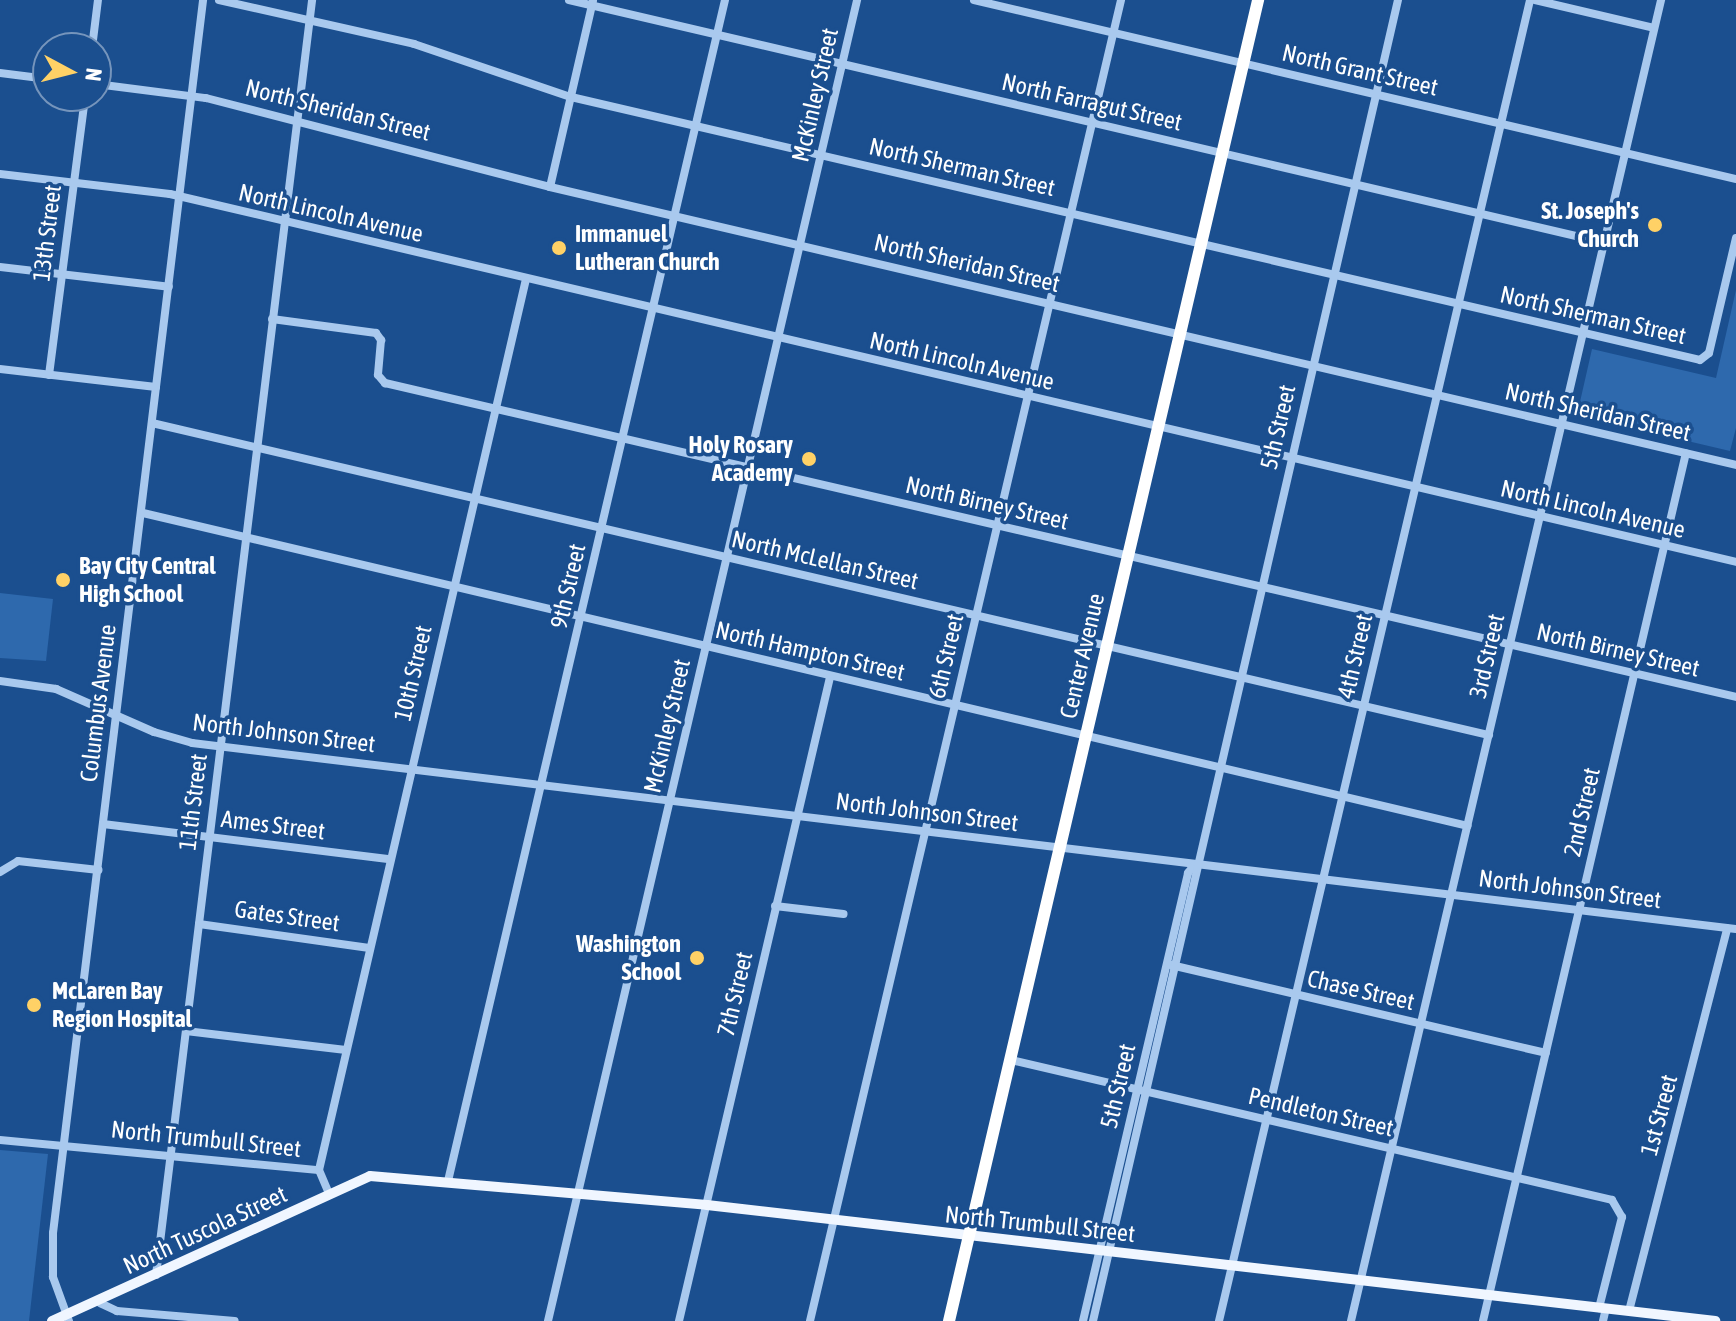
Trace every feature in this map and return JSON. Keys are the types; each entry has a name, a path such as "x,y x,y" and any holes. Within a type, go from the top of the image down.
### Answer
{"highway":[{"name":"Center Avenue","path":"949,1321 1258,0"}],"main road":[{"name":"North Trumbull Street","path":"359,1178 448,1181 707,1205 1715,1321"},
{"name":"North Tuscola Street","path":"52,1321 68,1318 359,1178"}],"street":[{"path":"94,32 98,0"},
{"name":"Columbus Avenue","path":"68,1318 51,1255 203,0"},
{"name":"North Sherman Street","path":"219,0 414,44 571,97 1700,360 1709,353 1736,238"},
{"name":"11th Street","path":"156,1275 312,0"},
{"name":"North Farragut Street","path":"569,0 593,3 717,35 1606,243"},
{"name":"9th Street","path":"448,1181 725,0"},
{"name":"McKinley Street","path":"548,1321 857,0"},
{"name":"North Grant Street","path":"974,0 1736,179"},
{"name":"6th Street","path":"810,1321 1121,0"},
{"name":"5th Street","path":"1083,1321 1104,1251 1398,0"},
{"path":"1532,0 1654,28"},
{"name":"4th Street","path":"1219,1321 1532,0"},
{"name":"3rd Street","path":"1351,1321 1661,0"},
{"path":"550,187 593,3"},
{"path":"0,73 32,77"},
{"name":"North Sheridan Street","path":"112,86 191,94 550,187 1736,465"},
{"name":"13th Street","path":"49,375 83,112"},
{"name":"North Lincoln Avenue","path":"0,174 179,197 1736,562"},
{"path":"0,267 169,287"},
{"name":"10th Street","path":"319,1170 526,279"},
{"name":"North Birney Street","path":"272,319 376,333 381,340 378,375 385,383 1736,697"},
{"path":"0,369 156,387"},
{"name":"North McLellan Street","path":"152,423 1238,679 1489,735"},
{"name":"2nd Street","path":"1483,1321 1686,453"},
{"name":"North Hampton Street","path":"143,513 1468,826"},
{"name":"7th Street","path":"679,1321 830,677"},
{"name":"North Johnson Street","path":"0,681 56,689 175,739 220,746 1731,928"},
{"name":"Ames Street","path":"103,824 390,859"},
{"path":"0,872 18,861 98,870"},
{"path":"775,906 844,914"},
{"name":"Gates Street","path":"199,924 369,948"},
{"name":"1st Street","path":"1629,1311 1731,928"},
{"name":"Chase Street","path":"1171,965 1546,1053"},
{"path":"186,1031 346,1050"},
{"name":"Pendleton Street","path":"1011,1060 1516,1178 1620,1206 1622,1217 1602,1308"},
{"name":"North Trumbull Street","path":"0,1140 319,1170 329,1193"},
{"name":"5th Street","path":"1093,1321 1104,1251"},
{"path":"100,1303 117,1311 235,1321"},
{"path":"1602,1308 1603,1321"}],"shaded area":[{"path":"1736,290 1736,428 1730,451 1577,415 1592,349 1716,378"},
{"path":"0,593 53,599 46,661 0,658"},
{"path":"0,1150 48,1154 29,1321 0,1321"}],"place":[{"name":"St. Joseph's Church","path":"1655,225"},
{"name":"Immanuel Lutheran Church","path":"559,248"},
{"name":"Holy Rosary Academy","path":"809,459"},
{"name":"Bay City Central High School","path":"63,580"},
{"name":"Washington School","path":"697,958"},
{"name":"McLaren Bay Region Hospital","path":"34,1005"}]}
